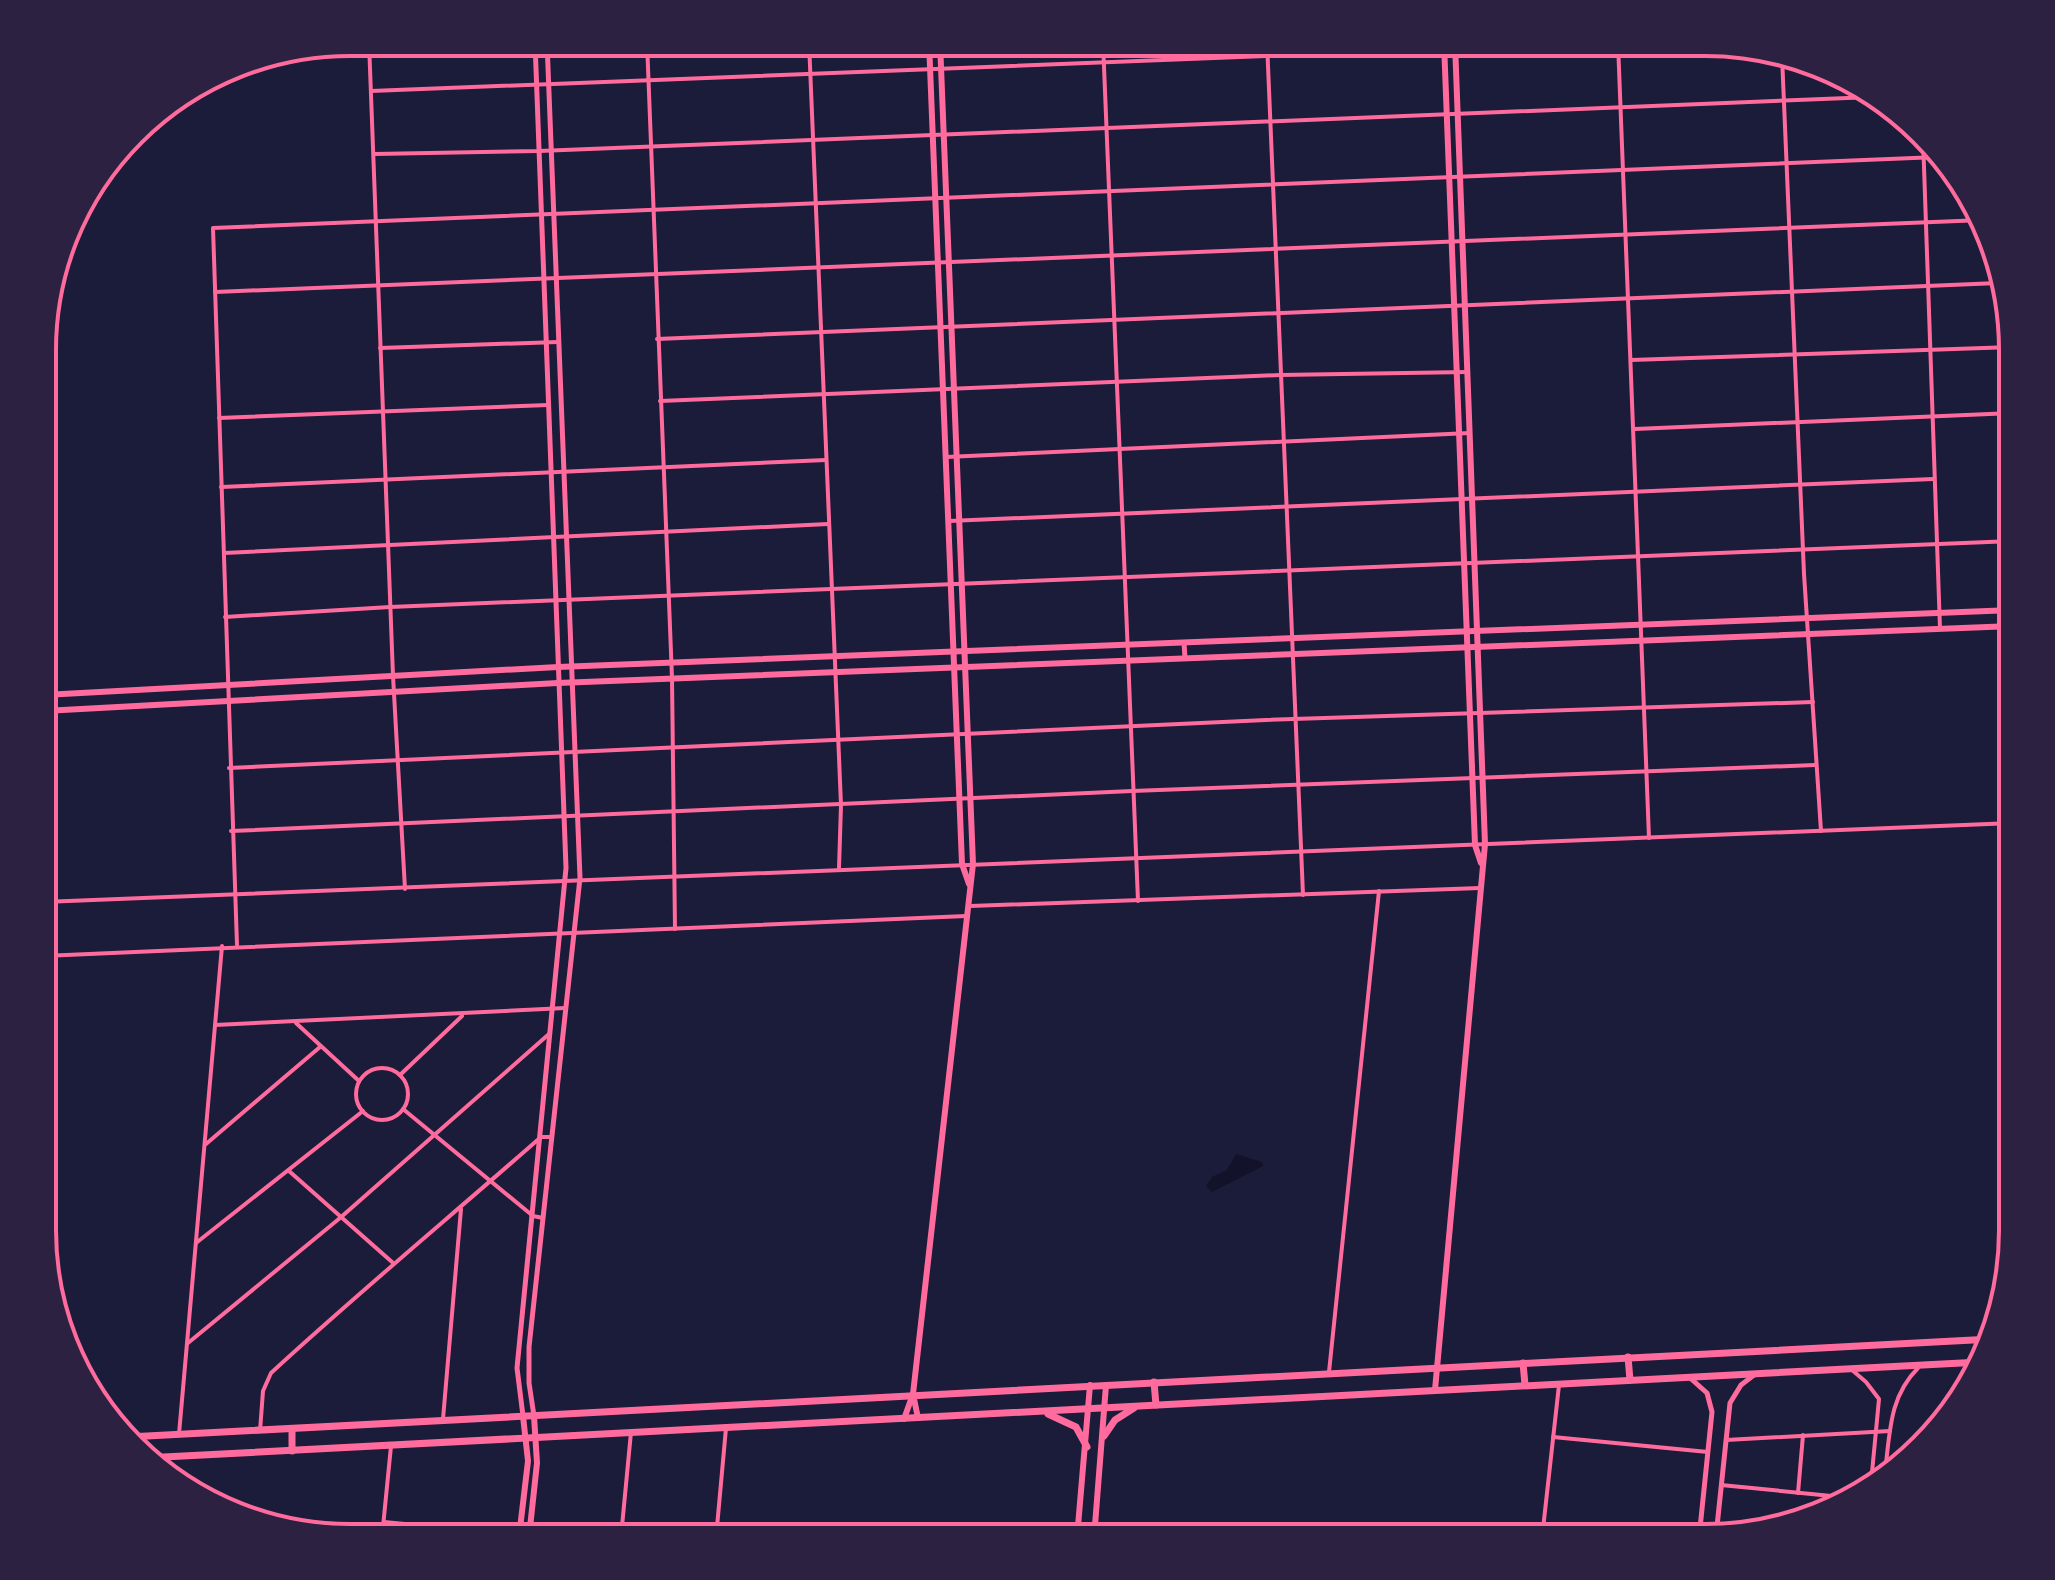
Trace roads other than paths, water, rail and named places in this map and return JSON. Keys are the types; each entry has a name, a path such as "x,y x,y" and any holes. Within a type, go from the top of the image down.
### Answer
{"main road":[{"path":"930,56 962,864 970,887"},
{"path":"904,1419 913,1394 973,864 941,56"},
{"path":"1444,56 1475,845 1482,867"},
{"path":"1435,1390 1485,844 1456,56"},
{"path":"56,694 558,667 1999,611"},
{"path":"56,710 571,682 1999,627"},
{"path":"140,1436 1978,1340"},
{"path":"1628,1357 1630,1380"},
{"path":"1523,1363 1525,1385"},
{"path":"163,1457 1968,1363"},
{"path":"1154,1382 1156,1405"},
{"path":"1079,1524 1090,1385"},
{"path":"1095,1524 1106,1385"},
{"path":"913,1394 918,1418"},
{"path":"1104,1436 1115,1420 1142,1405"},
{"path":"1042,1411 1076,1427 1087,1447"},
{"path":"521,1524 528,1461 523,1416"},
{"path":"530,1524 537,1437 534,1416"},
{"path":"292,1430 292,1451"}],"street":[{"path":"370,56 390,607 405,889"},
{"path":"523,1416 517,1368 565,879 535,56"},
{"path":"534,1416 529,1383 529,1347 580,878 548,56"},
{"path":"647,56 653,145 661,467 672,678 675,929"},
{"path":"810,56 841,805 839,868"},
{"path":"1104,56 1138,901"},
{"path":"371,91 1268,56 1293,719 1303,895"},
{"path":"1618,56 1649,838"},
{"path":"1782,66 1795,292 1794,356 1807,634 1821,831"},
{"path":"374,154 539,151 1270,119 1857,98"},
{"path":"1923,153 1940,629"},
{"path":"237,945 226,701 213,228 1927,157"},
{"path":"215,292 1969,220"},
{"path":"657,339 1991,283"},
{"path":"380,348 558,342"},
{"path":"1631,360 1999,348"},
{"path":"660,401 823,397 1280,375 1468,372"},
{"path":"219,418 548,405"},
{"path":"1635,429 1999,414"},
{"path":"946,457 1470,433"},
{"path":"221,487 826,460"},
{"path":"948,521 1933,479"},
{"path":"223,553 553,534 828,524"},
{"path":"225,617 390,607 1999,542"},
{"path":"1184,643 1185,658"},
{"path":"229,768 561,751 674,750 1293,719 1645,710 1813,702"},
{"path":"231,831 563,819 1132,791 1815,765"},
{"path":"56,902 405,889 676,874 1136,859 1999,824"},
{"path":"970,906 1480,888"},
{"path":"1329,1372 1379,891"},
{"path":"56,955 237,945 968,916"},
{"path":"179,1434 222,946"},
{"path":"215,1025 565,1008"},
{"path":"400,1075 464,1015"},
{"path":"296,1023 359,1081"},
{"path":"187,1344 340,1218 551,1033"},
{"path":"204,1145 320,1047"},
{"path":"378,1068 400,1075 407,1088 403,1109 396,1115 379,1119 363,1111 356,1097 359,1081 378,1068"},
{"path":"403,1109 533,1216 543,1218"},
{"path":"196,1243 363,1111"},
{"path":"260,1431 263,1391 271,1373 392,1262 461,1209 541,1137 551,1137"},
{"path":"289,1171 392,1262"},
{"path":"443,1421 461,1209"},
{"path":"1886,1461 1893,1404 1901,1384 1920,1365"},
{"path":"1850,1369 1866,1382 1879,1399 1879,1431 1873,1472"},
{"path":"1717,1523 1734,1394 1756,1373"},
{"path":"1689,1377 1707,1393 1711,1403 1700,1524"},
{"path":"1544,1524 1559,1384"},
{"path":"717,1524 726,1428"},
{"path":"1726,1440 1890,1431"},
{"path":"622,1524 631,1432"},
{"path":"1798,1493 1803,1435"},
{"path":"1553,1437 1708,1452"},
{"path":"391,1446 384,1522 403,1524"},
{"path":"1721,1485 1831,1496"}]}
